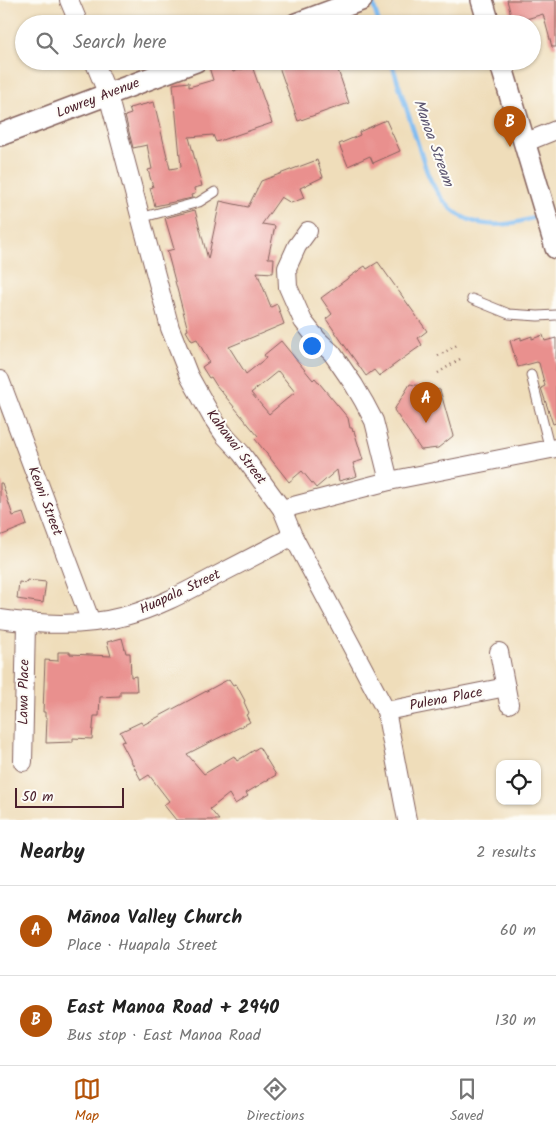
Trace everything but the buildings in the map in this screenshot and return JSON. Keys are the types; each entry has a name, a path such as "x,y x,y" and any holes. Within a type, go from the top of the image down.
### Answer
{"street":[{"path":"69,0 75,15"},
{"path":"320,15 360,0"},
{"path":"482,0 486,15"},
{"name":"Kahawai Street","path":"98,70 108,95 170,328 189,376 212,417 282,509 293,536 386,711 406,820"},
{"name":"Lowrey Avenue","path":"0,135 173,70"},
{"path":"503,70 554,240"},
{"path":"524,144 556,130"},
{"path":"308,231 297,246 287,268 288,287 303,321 317,339 332,353 354,385 374,421 389,482"},
{"name":"Keoni Street","path":"0,380 91,622"},
{"path":"282,509 389,482 553,449"},
{"name":"Huapala Street","path":"0,619 26,623 91,622 125,616 160,604 293,536"},
{"name":"Lawa Place","path":"23,762 26,623"},
{"name":"Pulena Place","path":"386,711 508,696 498,652"}],"lane":[{"path":"140,218 199,202 215,192"},
{"path":"472,300 508,314 556,316"},
{"path":"531,375 553,449"}],"path":[{"path":"438,356 456,345"},
{"path":"438,373 460,360"}],"waterway":[{"name":"Manoa Stream","path":"372,0 376,15"},
{"name":"Manoa Stream","path":"394,70 427,172 436,190 447,204 459,215 473,221 488,224 522,221 541,215"}],"place":[{"name":"East Manoa Road + 2940","path":"510,147"},
{"name":"Mānoa Valley Church","path":"426,423"}]}
